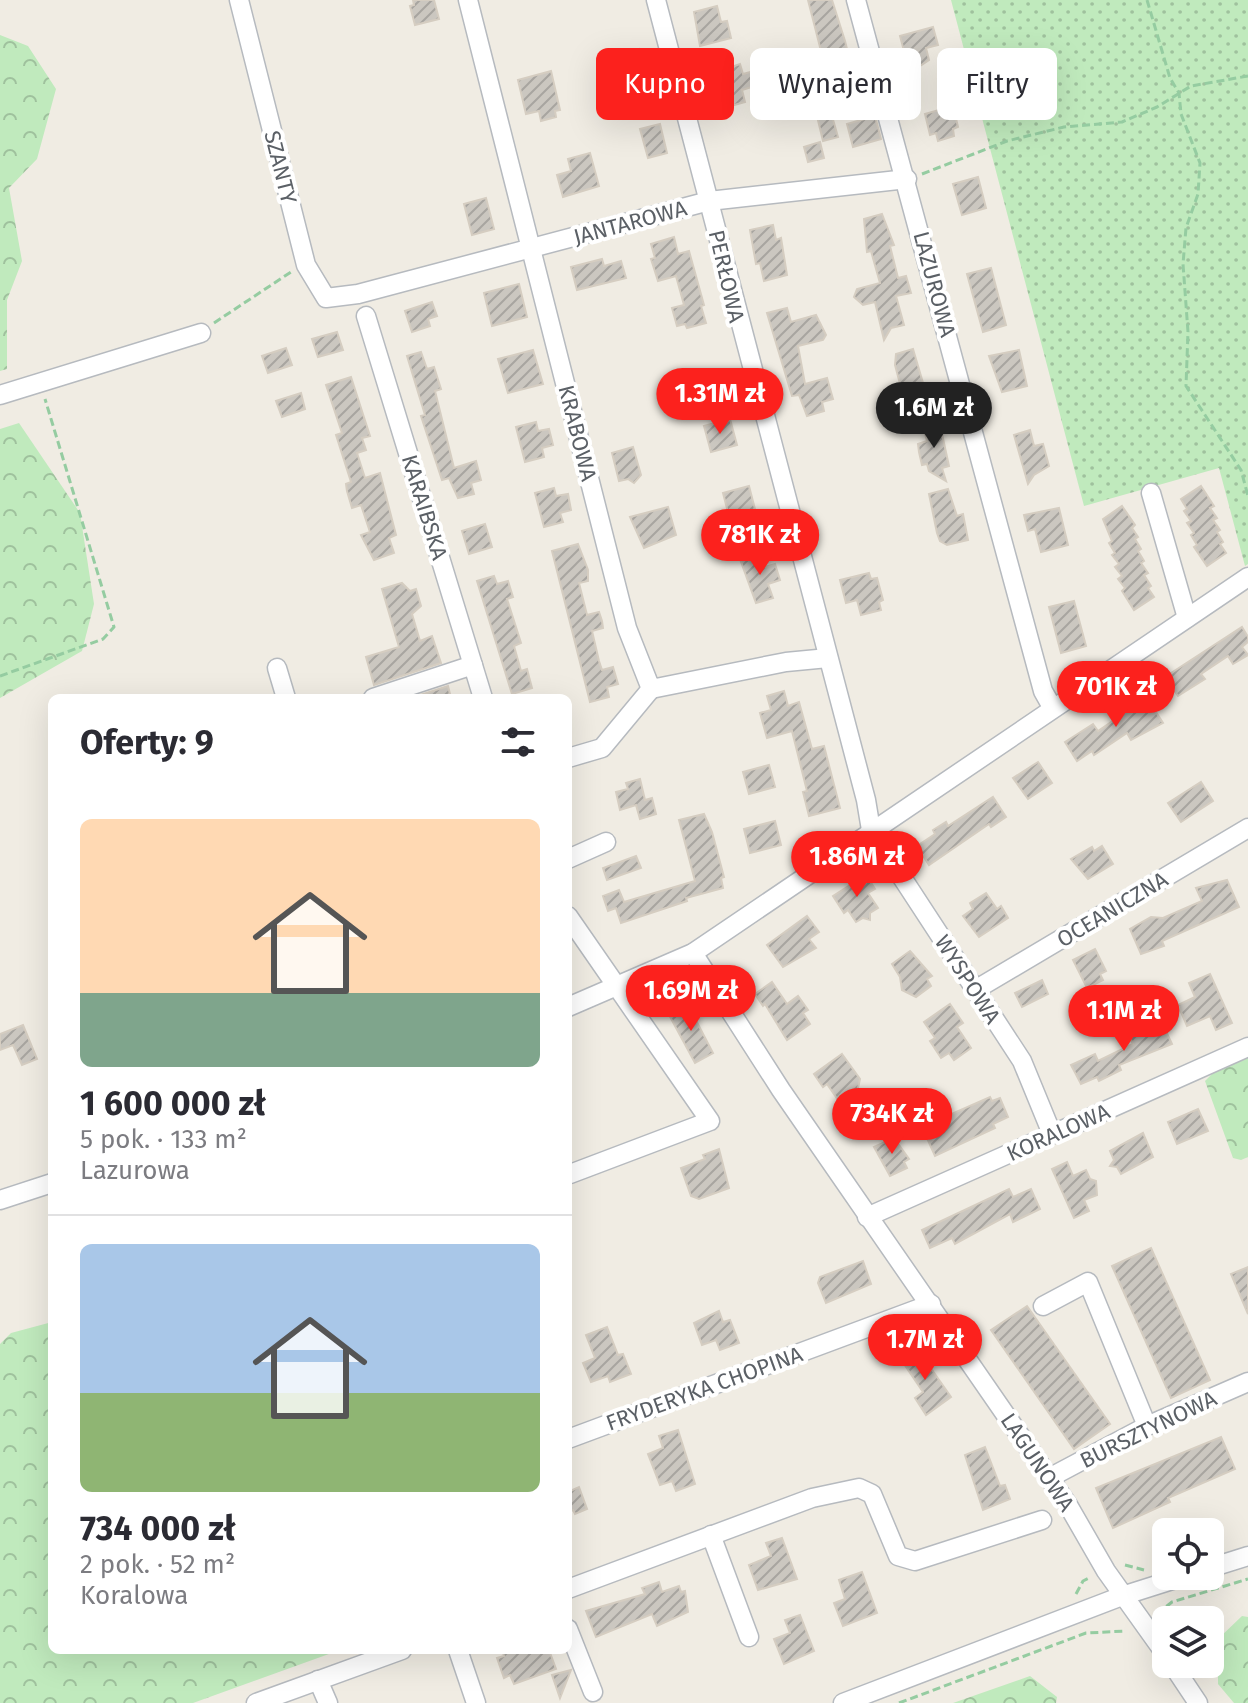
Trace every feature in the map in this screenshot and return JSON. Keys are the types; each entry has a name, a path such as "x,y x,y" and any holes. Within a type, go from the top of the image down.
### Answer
{"street":[{"name":"SZANTY","path":"239,0 306,265 326,298 358,294"},
{"name":"KRABOWA","path":"468,0 627,628 651,689"},
{"name":"PERŁOWA","path":"656,0 734,308 866,800 871,830"},
{"name":"LAZUROWA","path":"856,0 907,179 1043,691 1052,707"},
{"name":"JANTAROWA","path":"358,294 709,201 907,179"},
{"name":"KARAIBSKA","path":"366,316 482,694"},
{"path":"0,395 201,333"},
{"path":"1151,493 1187,618"},
{"path":"572,1005 693,953 1248,577"},
{"path":"572,757 602,748 651,689 786,662 828,658"},
{"path":"385,694 473,665"},
{"path":"277,668 285,694"},
{"name":"OCEANICZNA","path":"975,990 1248,828"},
{"name":"WYSPOWA","path":"871,830 1022,1061 1052,1134"},
{"path":"572,857 606,842"},
{"path":"572,922 710,1121 572,1173"},
{"name":"LAGUNOWA","path":"693,953 867,1217 931,1304 1049,1478 1122,1596 1152,1633"},
{"name":"KORALOWA","path":"867,1217 1248,1047"},
{"path":"0,1200 48,1184"},
{"path":"1043,1306 1088,1282 1147,1426"},
{"name":"FRYDERYKA CHOPINA","path":"572,1438 931,1304"},
{"name":"BURSZTYNOWA","path":"1049,1478 1147,1426 1248,1382"},
{"path":"572,1587 812,1498 859,1488 872,1494 898,1556 915,1561 1042,1520"},
{"path":"711,1535 749,1637"},
{"path":"1224,1564 1248,1556"},
{"path":"843,1703 1152,1586"},
{"path":"572,1639 593,1692"},
{"path":"256,1703 391,1654"},
{"path":"459,1654 476,1703"},
{"path":"1181,1678 1198,1703"},
{"path":"318,1680 328,1703"}],"path":[{"path":"1147,0 1170,78 1179,93 1181,114 1200,163 1198,194 1186,228 1183,264 1188,332 1186,386 1241,470 1248,496"},
{"path":"907,179 1007,141 1064,127 1122,122 1191,86 1248,76"},
{"path":"201,333 240,303 306,265"},
{"path":"0,676 103,639 114,627 41,384"},
{"path":"899,1703 1086,1633 1128,1631 1146,1624 1172,1602 1248,1579"}],"green space":[{"path":"951,0 1248,0 1248,564 1245,566 1219,468 1084,506 983,120 1057,120 1057,48 964,48"},
{"path":"0,35 28,46 56,89 37,159 9,188 22,261 7,300 7,369 0,371"},
{"path":"19,423 80,513 94,604 82,651 0,698 0,429"},
{"path":"1248,1057 1248,1157 1241,1160 1233,1158 1205,1081 1216,1070"},
{"path":"48,1323 48,1654 329,1654 193,1703 0,1703 0,1344 11,1333"},
{"path":"1242,1616 1248,1617 1248,1703 1234,1703 1218,1684 1218,1678 1224,1678 1224,1633"},
{"path":"1030,1676 1057,1697 1056,1703 953,1703"}],"building":[{"path":"413,0 434,0 439,19 415,25 410,6 414,5"},
{"path":"808,0 832,0 847,48 820,48"},
{"path":"717,6 721,22 727,21 731,38 700,46 694,12"},
{"path":"933,27 938,45 926,48 929,60 921,65 921,48 903,48 900,36"},
{"path":"740,64 743,74 750,72 750,88 742,90 745,102 734,105 734,66"},
{"path":"551,71 560,110 555,111 556,117 541,121 539,111 526,114 518,80"},
{"path":"937,111 937,120 956,120 958,127 953,129 954,136 938,141 936,133 930,135 925,114"},
{"path":"818,120 833,120 838,137 823,141"},
{"path":"876,120 881,139 853,147 847,124"},
{"path":"660,124 667,153 648,158 640,129"},
{"path":"820,142 824,158 808,162 804,147"},
{"path":"590,153 599,186 563,197 557,175 571,171 568,159"},
{"path":"978,177 986,208 962,215 953,184"},
{"path":"486,198 494,229 472,235 464,204"},
{"path":"882,214 894,245 890,246 898,278 906,276 911,293 896,296 904,325 891,328 884,340 875,302 863,305 854,297 857,289 880,283 871,251 867,252 864,219"},
{"path":"773,225 776,240 781,238 787,275 764,281 760,263 756,264 750,230"},
{"path":"674,237 678,254 689,251 704,305 701,306 706,323 687,328 685,324 677,326 672,308 684,305 676,276 658,281 651,259 655,258 651,244"},
{"path":"602,259 604,266 621,261 626,278 577,290 571,267"},
{"path":"991,268 1006,325 983,332 967,274"},
{"path":"519,284 527,317 492,326 484,293"},
{"path":"432,302 437,316 428,319 430,326 412,332 405,311"},
{"path":"787,308 791,322 816,315 826,335 823,340 798,346 805,384 827,378 833,399 822,402 824,411 807,416 799,395 792,396 767,313"},
{"path":"337,332 343,350 318,357 312,339"},
{"path":"286,348 292,365 268,373 262,356"},
{"path":"913,349 926,393 904,399 895,365 896,354"},
{"path":"533,350 543,384 508,393 498,359"},
{"path":"1019,350 1027,386 1002,392 989,356"},
{"path":"421,352 427,369 434,367 441,389 435,391 454,468 476,461 481,480 471,483 474,494 458,498 449,478 442,480 421,416 425,415 407,356"},
{"path":"351,377 370,436 362,438 366,450 357,453 365,478 380,473 396,535 389,538 394,553 374,560 361,535 370,532 361,505 352,508 347,491 346,484 351,482 336,435 342,433 326,385"},
{"path":"301,393 305,409 282,417 276,401"},
{"path":"730,419 737,445 711,452 704,426"},
{"path":"939,420 949,466 942,468 946,481 929,471 927,464 922,465 918,444 927,441 923,425"},
{"path":"536,422 538,431 549,429 553,445 542,448 544,457 525,462 516,427"},
{"path":"1030,430 1034,446 1043,444 1049,466 1034,475 1028,484 1014,435"},
{"path":"633,447 641,475 634,483 628,479 619,481 612,453"},
{"path":"749,486 756,513 730,520 723,493"},
{"path":"1201,486 1214,506 1210,508 1217,518 1213,520 1220,530 1217,532 1223,542 1220,544 1226,553 1207,566 1194,547 1197,545 1191,535 1194,533 1187,523 1191,521 1181,499"},
{"path":"554,488 556,496 568,494 571,510 560,513 563,522 544,527 535,493"},
{"path":"948,489 957,516 963,514 968,540 947,545 940,541 937,533 929,494"},
{"path":"1122,506 1135,525 1132,528 1138,537 1135,539 1141,549 1138,551 1144,561 1141,563 1148,573 1144,575 1154,597 1134,610 1122,591 1125,588 1118,579 1122,576 1115,567 1119,564 1112,555 1115,553 1109,543 1112,541 1103,519"},
{"path":"668,507 676,535 644,548 630,517"},
{"path":"1059,508 1068,545 1041,552 1035,529 1028,531 1024,515"},
{"path":"485,524 492,547 469,554 462,531"},
{"path":"578,544 588,570 588,581 579,583 587,615 599,612 602,621 603,628 592,631 599,661 602,670 613,667 618,684 607,687 609,697 590,702 552,551"},
{"path":"760,552 765,567 775,564 780,580 768,584 773,598 756,603 740,559"},
{"path":"869,573 871,579 877,578 883,600 879,602 881,610 861,615 857,600 846,603 840,580"},
{"path":"494,576 497,584 508,581 513,597 507,599 521,643 514,646 521,671 527,669 532,688 512,694 477,581"},
{"path":"402,583 410,591 416,589 421,606 412,614 420,641 432,636 441,663 374,685 366,657 399,647 382,589"},
{"path":"1074,601 1086,646 1061,653 1049,607"},
{"path":"1242,627 1248,642 1242,647 1248,655 1233,664 1228,656 1201,674 1205,679 1178,696 1165,677"},
{"path":"448,686 450,694 423,694"},
{"path":"784,691 788,706 799,702 812,749 824,746 840,808 809,816 803,792 807,791 792,731 767,738 760,713 771,710 767,696"},
{"path":"1143,692 1163,723 1131,740 1127,733 1094,755 1092,751 1077,761 1065,742 1093,724 1098,731 1133,707 1129,701"},
{"path":"1038,762 1052,783 1028,799 1013,778"},
{"path":"769,765 775,787 749,794 743,772"},
{"path":"640,779 645,800 652,798 656,814 640,819 636,805 620,810 616,792 628,789 626,783"},
{"path":"1201,782 1213,801 1181,822 1168,803"},
{"path":"993,797 1006,817 991,827 989,824 929,865 917,846 935,834 933,830 946,822 948,826"},
{"path":"704,814 724,877 721,878 723,888 686,898 687,901 621,923 616,908 608,911 603,896 619,890 624,902 695,881 679,820"},
{"path":"775,821 781,845 750,853 744,829"},
{"path":"1102,846 1113,864 1088,879 1071,859 1092,847 1094,851"},
{"path":"636,856 641,868 607,880 603,868"},
{"path":"866,875 875,889 868,893 878,908 870,913 870,920 863,918 856,922 848,910 844,913 833,896"},
{"path":"1227,880 1239,907 1162,941 1164,946 1141,954 1130,929 1151,917 1163,918 1202,901 1196,888"},
{"path":"986,893 997,909 1001,906 1008,918 979,937 963,916 973,909 970,903"},
{"path":"807,916 819,932 809,939 816,948 783,967 767,945"},
{"path":"1095,949 1106,971 1100,974 1103,980 1087,988 1073,960"},
{"path":"910,951 932,976 927,979 931,986 916,997 902,990 900,977 892,964"},
{"path":"1210,974 1232,1023 1216,1030 1210,1016 1187,1026 1178,1005 1195,997 1189,983"},
{"path":"1042,980 1048,994 1022,1007 1015,993"},
{"path":"772,982 787,1004 798,996 808,1010 803,1013 810,1024 787,1040 765,1004 763,1006 755,994"},
{"path":"687,1003 713,1053 695,1063 668,1013"},
{"path":"950,1004 963,1023 957,1027 971,1048 954,1060 949,1053 941,1058 930,1041 935,1038 924,1022"},
{"path":"1153,1020 1157,1028 1163,1025 1172,1044 1119,1065 1121,1070 1099,1081 1097,1077 1081,1084 1071,1065 1095,1054 1098,1061 1133,1044 1127,1031"},
{"path":"23,1025 37,1059 22,1065 13,1045 0,1050 0,1034"},
{"path":"842,1054 860,1079 856,1097 851,1096 840,1103 827,1084 823,1087 814,1074"},
{"path":"990,1097 992,1101 1000,1098 1008,1117 993,1124 995,1128 935,1156 922,1127"},
{"path":"1198,1109 1208,1131 1177,1144 1168,1122"},
{"path":"1143,1133 1153,1157 1121,1174 1117,1167 1110,1166 1114,1160 1110,1151"},
{"path":"894,1138 909,1159 904,1162 907,1168 890,1176 874,1147"},
{"path":"719,1149 729,1188 699,1199 691,1196 681,1168 705,1159 703,1155"},
{"path":"1067,1162 1073,1176 1086,1170 1090,1179 1096,1181 1097,1195 1084,1200 1089,1211 1074,1218 1052,1169"},
{"path":"1009,1189 1013,1197 1031,1189 1040,1209 1013,1222 1010,1214 955,1244 952,1238 930,1248 922,1230"},
{"path":"1151,1248 1210,1380 1171,1398 1112,1266"},
{"path":"863,1261 871,1284 826,1303 818,1283 820,1277"},
{"path":"1248,1267 1248,1314 1231,1274"},
{"path":"1027,1306 1110,1424 1074,1449 991,1330"},
{"path":"719,1311 723,1322 730,1320 739,1343 720,1350 716,1340 702,1345 694,1323"},
{"path":"607,1327 618,1355 623,1354 631,1374 610,1382 608,1376 591,1382 583,1363 595,1358 586,1335"},
{"path":"916,1347 951,1397 926,1415 915,1398 923,1392 900,1358"},
{"path":"678,1430 695,1484 676,1491 672,1481 660,1485 648,1454 663,1448 659,1436"},
{"path":"1221,1437 1235,1469 1168,1498 1170,1502 1113,1528 1096,1488"},
{"path":"985,1447 1000,1486 1005,1485 1010,1499 983,1510 965,1455"},
{"path":"579,1487 587,1509 575,1514 572,1510 572,1490"},
{"path":"782,1538 797,1579 758,1590 749,1565 771,1556 766,1543"},
{"path":"862,1572 877,1613 843,1626 834,1603 845,1599 839,1580"},
{"path":"659,1582 662,1592 679,1586 681,1592 685,1591 688,1612 657,1626 652,1614 596,1637 586,1611 645,1594 642,1588"},
{"path":"800,1615 814,1651 784,1664 774,1639 790,1633 785,1620"},
{"path":"550,1654 556,1669 514,1684 510,1675 504,1678 497,1658"},
{"path":"571,1670 560,1698 552,1675"}]}
